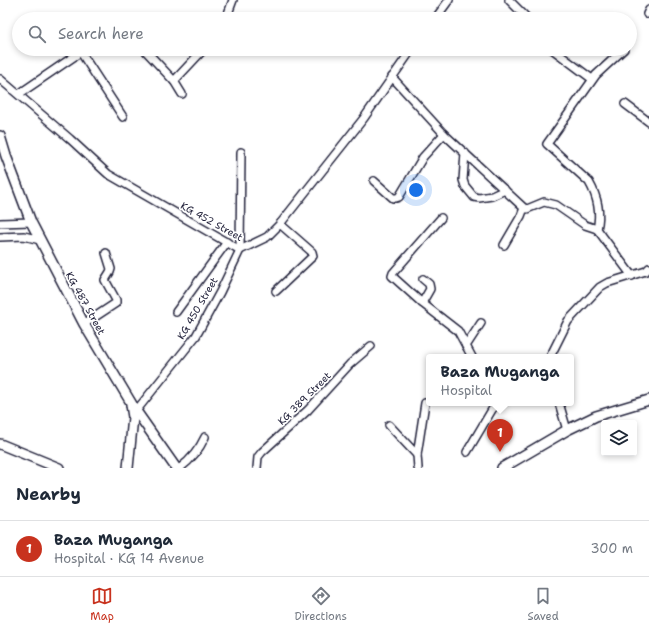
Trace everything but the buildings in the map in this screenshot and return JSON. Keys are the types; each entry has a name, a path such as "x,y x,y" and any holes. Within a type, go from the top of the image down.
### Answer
{"main road":[{"name":"KG 487 Street","path":"0,136 31,222 84,324 136,411 176,468"},
{"path":"128,468 133,417 130,400"},
{"path":"502,468 568,430 596,416 649,400"},
{"path":"0,444 40,464 59,468"}],"street":[{"path":"229,12 233,0"},
{"path":"440,12 448,0"},
{"path":"509,0 521,12"},
{"path":"18,94 74,56"},
{"path":"87,56 123,117"},
{"path":"151,56 174,81 182,94"},
{"path":"174,81 197,56"},
{"name":"KG 452 Street","path":"0,79 108,174 240,250 267,237 280,224 364,118 407,56"},
{"path":"561,56 592,80"},
{"path":"597,229 599,213 593,188 589,182 547,144 592,80 617,56"},
{"path":"392,77 444,134 524,208"},
{"path":"625,104 649,122"},
{"path":"374,181 393,198 400,197 423,157 444,134"},
{"path":"240,250 241,152"},
{"path":"465,153 463,180 465,186 474,197 479,198 492,196 505,190"},
{"path":"524,208 544,202 556,205 585,225 597,229 632,276"},
{"path":"504,245 524,208"},
{"path":"441,218 392,276 422,303 458,331 470,354"},
{"path":"0,223 31,222"},
{"path":"276,291 313,256 312,252 280,224"},
{"path":"0,237 24,236 40,240"},
{"path":"176,312 227,242"},
{"name":"KG 450 Street","path":"136,411 196,336 220,292 240,250"},
{"path":"84,324 116,303 116,300 105,280 111,269 106,253"},
{"path":"552,354 568,321 600,287 607,283 646,271 649,268"},
{"path":"422,303 430,289 429,284 423,279"},
{"path":"466,346 481,323"},
{"name":"KG 389 Street","path":"257,468 258,456 308,410 350,364 371,346"},
{"path":"418,468 417,455 425,403"},
{"path":"467,452 494,406"},
{"path":"560,406 568,430"},
{"path":"389,425 417,455"},
{"path":"180,468 191,459 200,448 205,437"}],"place":[{"name":"Baza Muganga","path":"500,452"}]}
